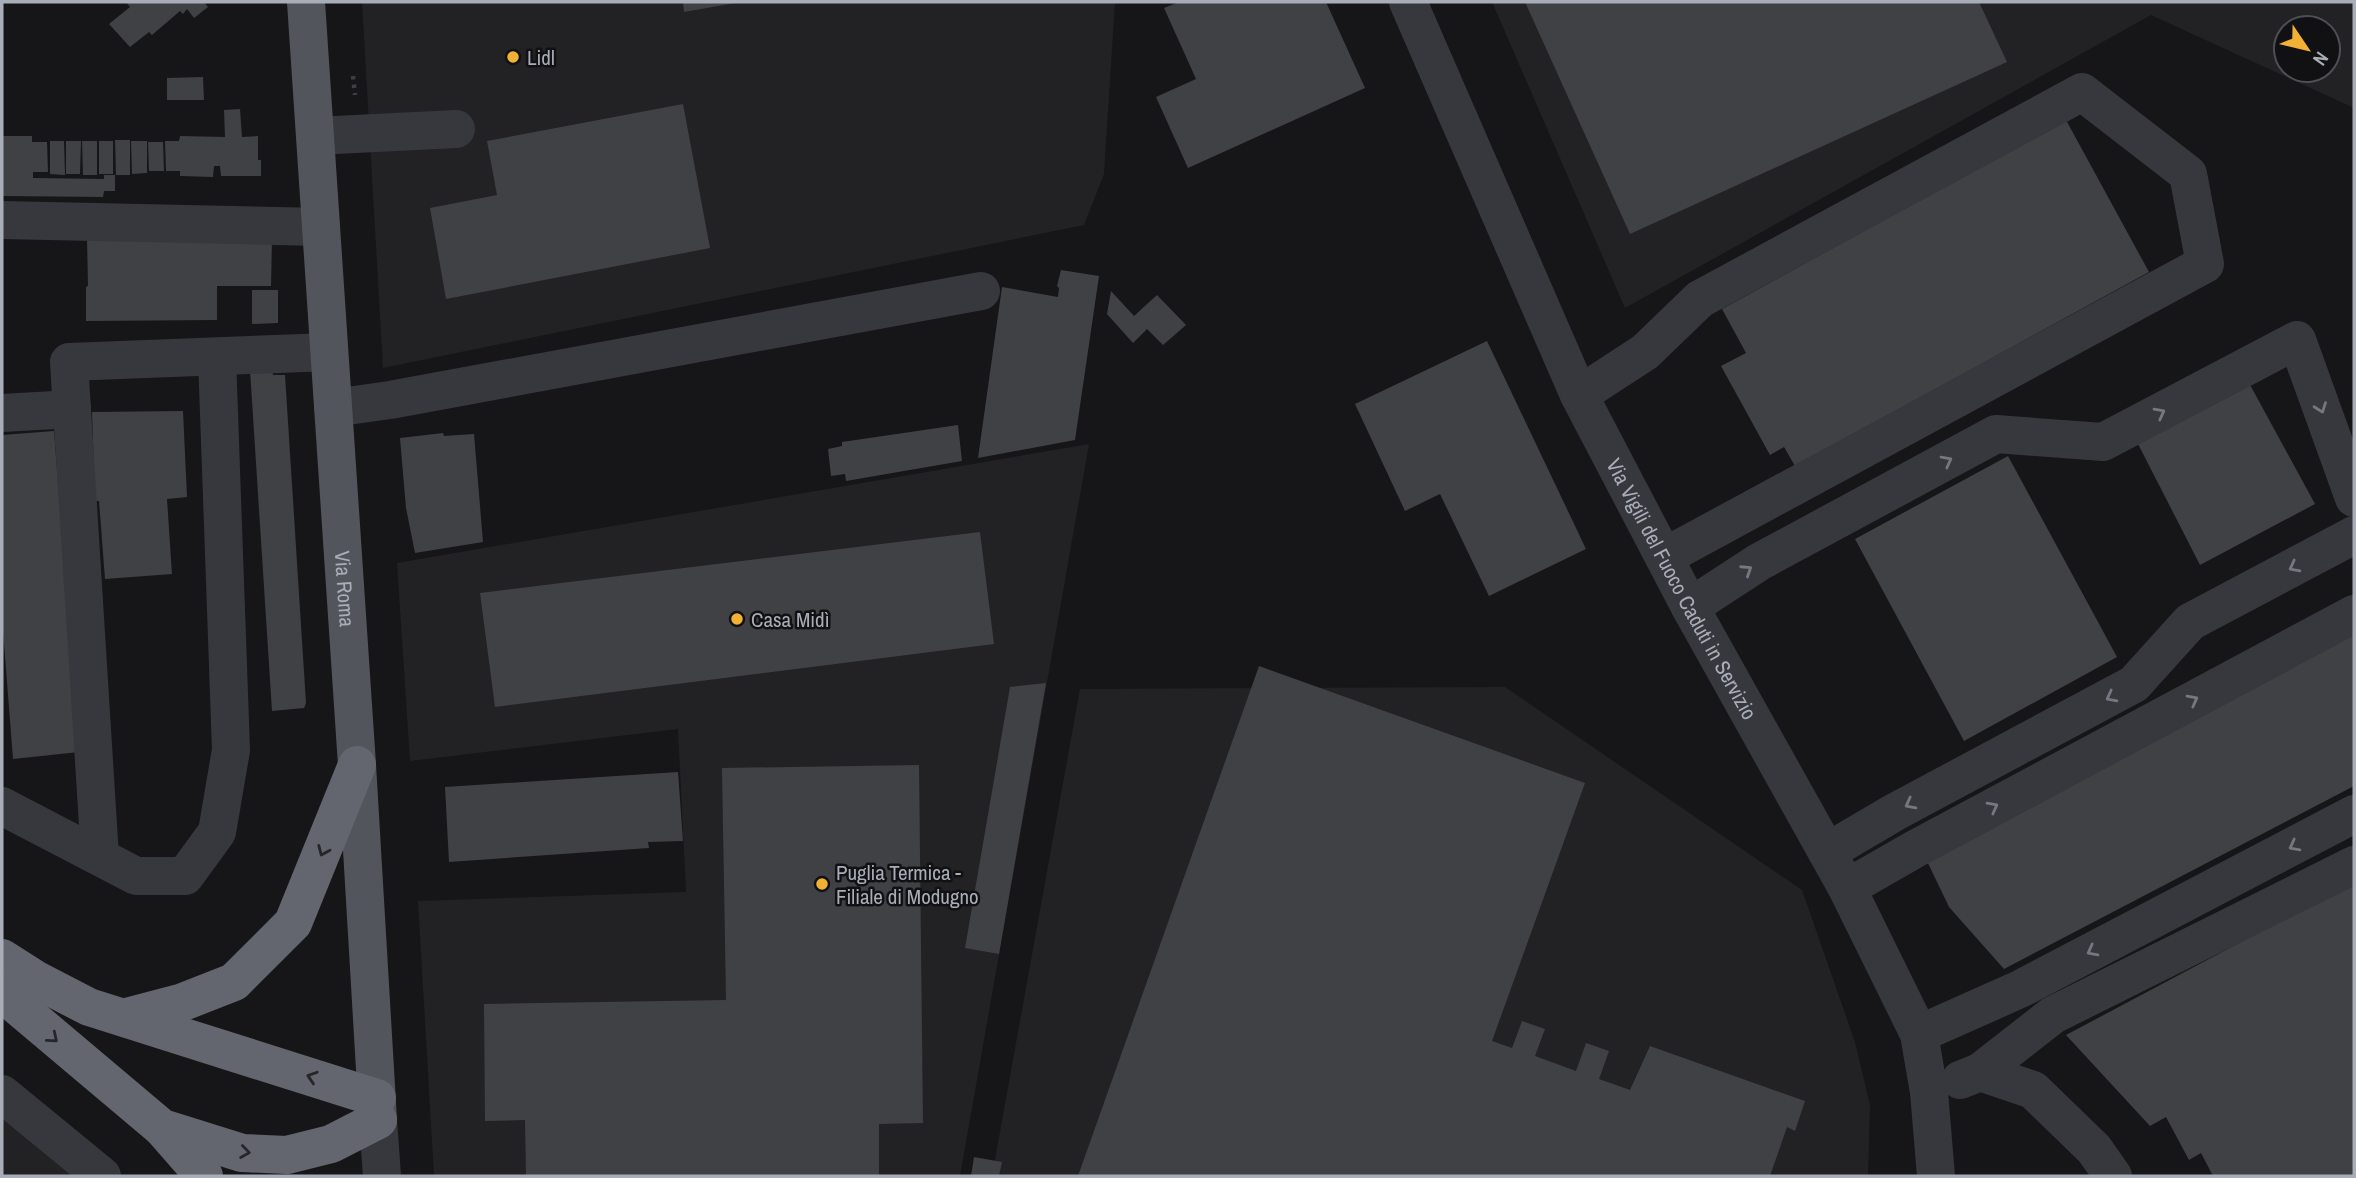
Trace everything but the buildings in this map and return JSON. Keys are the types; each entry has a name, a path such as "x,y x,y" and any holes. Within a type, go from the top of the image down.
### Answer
{"highway":[{"path":"126,1017 183,1002 234,982 293,923 357,765"},
{"path":"2,958 35,979 89,1007 126,1017 378,1109"},
{"path":"2,993 162,1128 204,1176"},
{"path":"162,1128 242,1153 287,1155 331,1144 378,1109"}],"main road":[{"name":"Via Roma","path":"306,2 378,1109"}],"street":[{"name":"Via Vigili del Fuoco Caduti in Servizio","path":"1408,2 1579,395 1690,607 1847,888 1919,1034 1929,1092 1936,1176"},
{"path":"1579,395 1645,352 1700,299 2082,92 2188,174 2205,264 1664,557"},
{"path":"315,136 456,129"},
{"path":"2,220 321,227"},
{"path":"333,408 404,398 981,291"},
{"path":"1690,607 1759,562 1996,434 2103,442 2297,340 2354,498"},
{"path":"100,857 69,362 329,352"},
{"path":"2,806 136,876 185,876 217,832 231,750 217,357"},
{"path":"2,413 72,409"},
{"path":"1827,852 1895,812 2134,684 2190,622 2354,535"},
{"path":"1847,888 2354,614"},
{"path":"1919,1034 2020,989 2354,814"},
{"path":"1929,1092 1980,1072 2053,1015 2354,865"},
{"path":"1980,1072 2033,1090 2094,1149 2113,1176"},
{"path":"2,1094 102,1176"},
{"name":"Via Roma","path":"378,1109 382,1176"}],"shaded area":[{"path":"362,2 1115,2 1104,174 1084,225 383,368"},
{"path":"1492,2 2354,2 2354,108 2302,84 2342,84 2342,14 2272,14 2272,70 2151,15 1625,308"},
{"path":"1089,444 960,1176 434,1176 418,901 686,892 678,729 410,761 397,563"},
{"path":"1505,687 1802,890 1855,1042 1870,1105 1868,1176 992,1176 1080,689"},
{"path":"2,1119 36,1145 75,1176 2,1176"}],"place":[{"name":"Lidl","path":"513,57"},
{"name":"Casa Midì","path":"737,619"},
{"name":"Puglia Termica - Filiale di Modugno","path":"822,884"}]}
